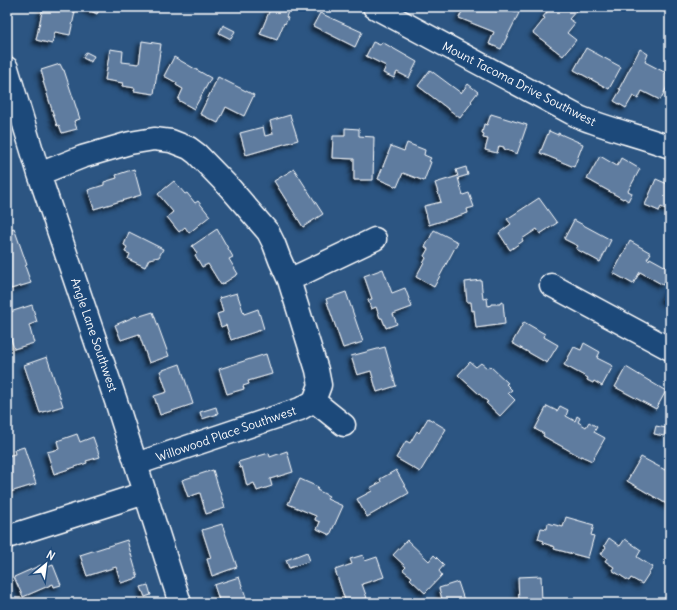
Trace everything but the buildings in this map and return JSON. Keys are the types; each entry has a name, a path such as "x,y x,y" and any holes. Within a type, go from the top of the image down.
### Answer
{"street":[{"name":"Mount Tacoma Drive Southwest","path":"374,7 579,117 602,126 670,147"},
{"name":"Angle Lane Southwest","path":"7,68 39,174 116,401 180,603"},
{"path":"39,174 82,157 130,143 154,139 171,141 189,148 197,154 230,188 268,232 289,280 317,370 320,385 314,401 344,425"},
{"path":"289,280 375,239"},
{"path":"551,285 670,349"},
{"name":"Willowood Place Southwest","path":"136,464 300,409 314,401"},
{"path":"7,537 145,493"}]}
